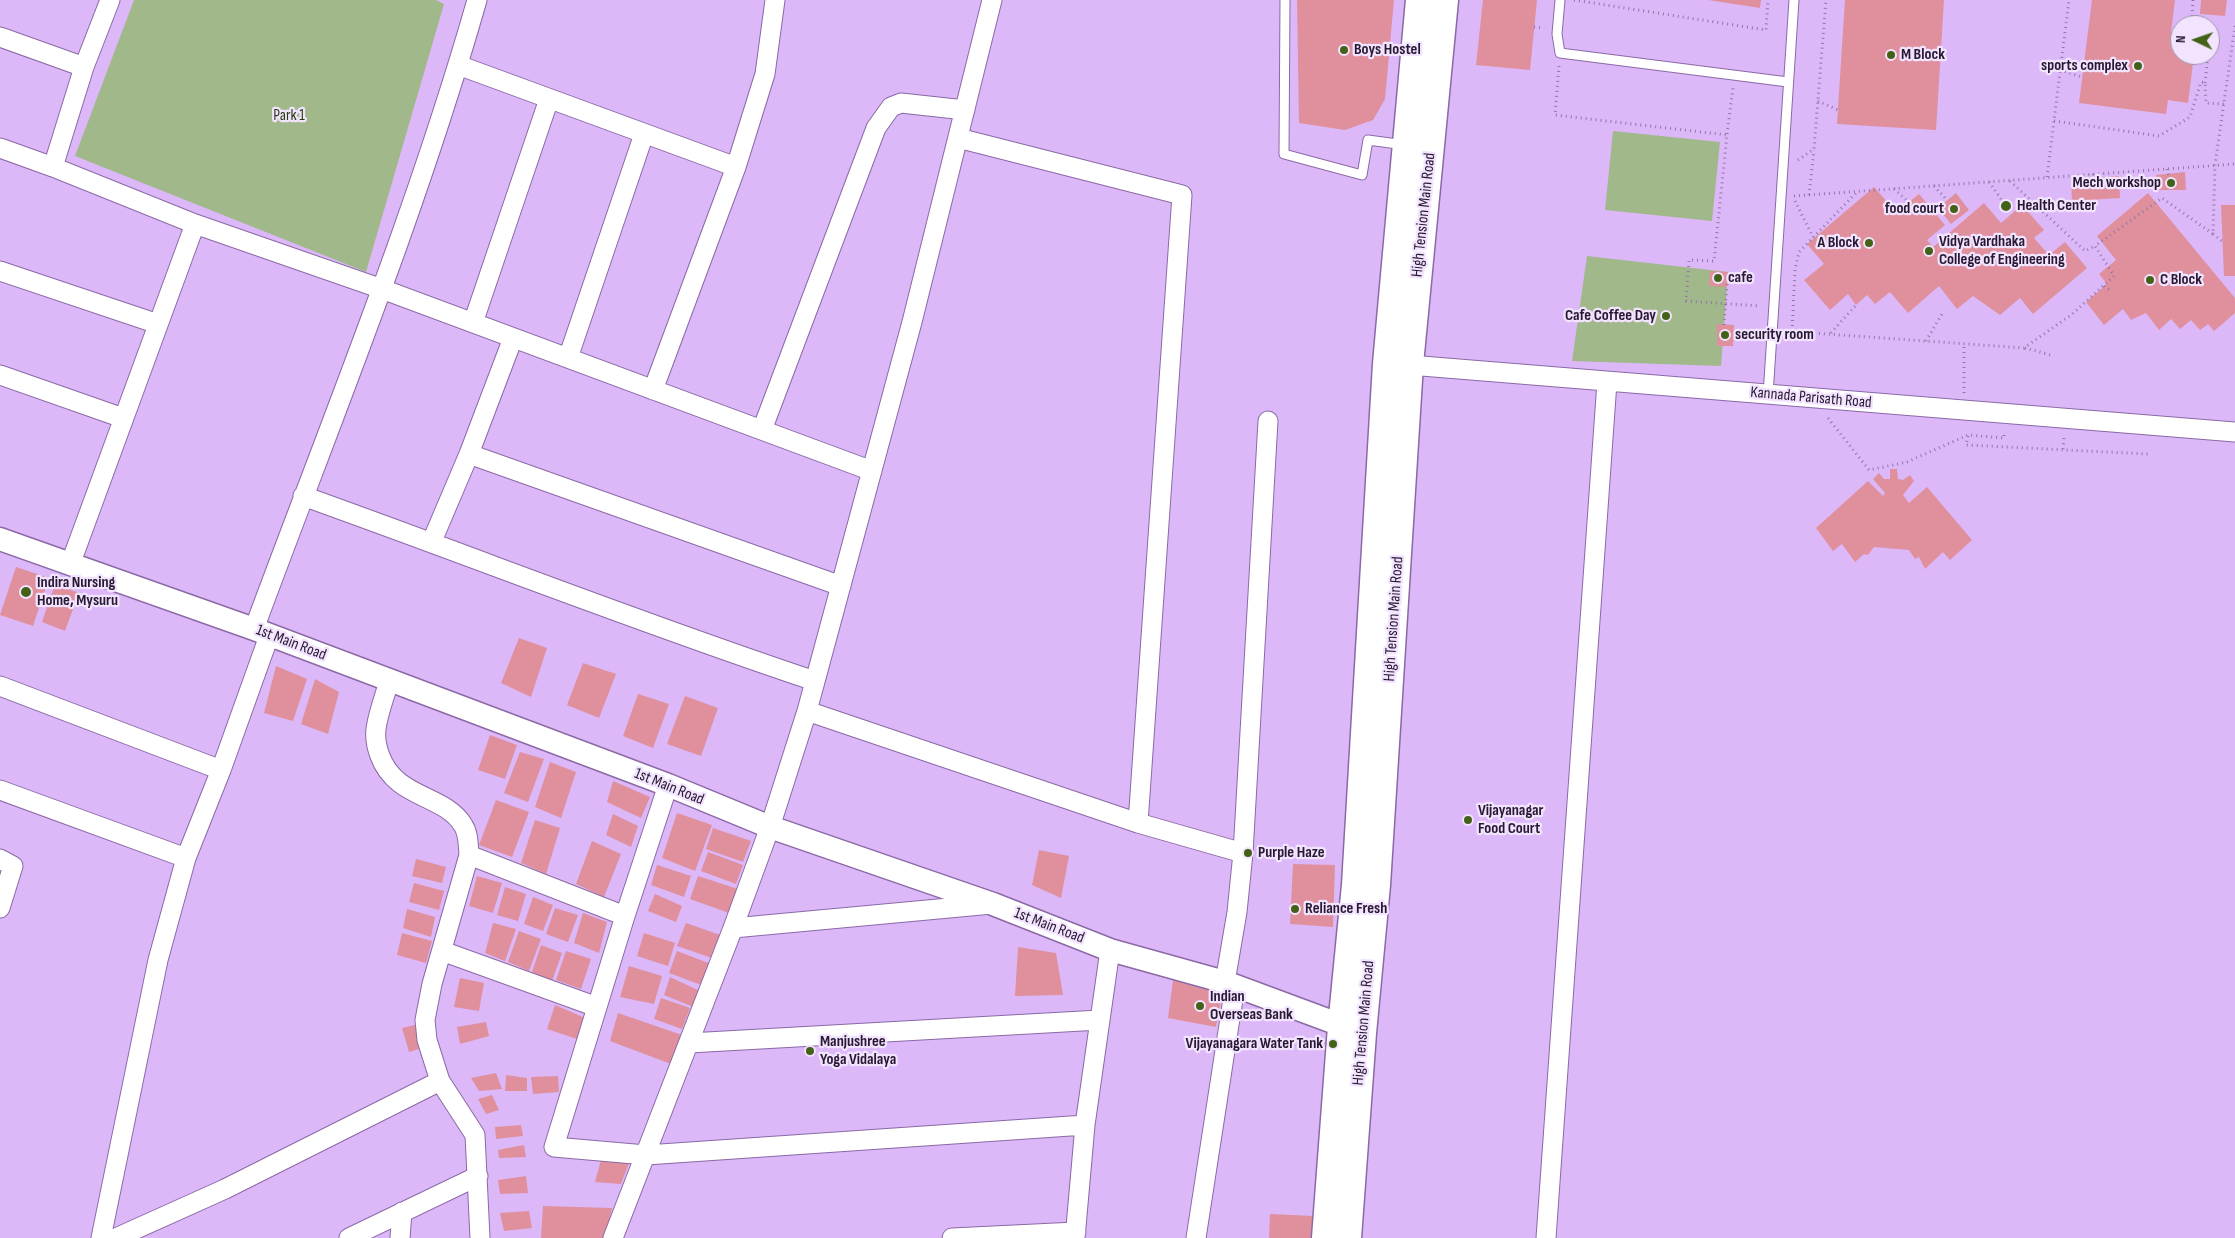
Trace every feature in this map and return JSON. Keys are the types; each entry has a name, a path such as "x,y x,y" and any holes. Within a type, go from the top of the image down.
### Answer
{"main road":[{"path":"1398,364 1405,145 1419,0"},
{"name":"High Tension Main Road","path":"1348,1238 1352,1030 1377,885 1398,364 1445,0"},
{"path":"1325,1238 1352,1030"}],"street":[{"path":"53,167 84,67 110,0"},
{"path":"101,1238 158,960 186,858 221,770 304,496 382,289 458,66 477,0"},
{"path":"653,390 736,167 765,74 776,0"},
{"path":"613,1238 733,928 770,827 808,711 912,322 992,0"},
{"path":"0,37 84,67"},
{"path":"458,66 736,167"},
{"path":"474,323 549,99"},
{"path":"762,430 876,128 891,107 901,103 965,110"},
{"path":"568,358 644,134"},
{"path":"958,138 1085,172 1182,195 1138,823"},
{"path":"0,148 53,167 195,224 382,289 872,471"},
{"path":"70,565 195,224"},
{"path":"0,270 158,324"},
{"path":"432,541 469,454 513,338"},
{"name":"Kannada Parisath Road","path":"1398,364 2235,432"},
{"path":"0,375 123,418"},
{"path":"1546,1238 1607,382"},
{"path":"1196,1238 1238,912 1268,421"},
{"path":"469,454 841,586"},
{"path":"304,496 432,541 716,648 815,681"},
{"name":"1st Main Road","path":"0,539 262,632 668,785 770,827 993,904 1110,950 1230,984 1352,1030"},
{"path":"389,681 376,730 377,750 384,768 397,782 455,815 464,827 469,855 432,984 425,1020 427,1040 440,1081 475,1135 480,1238"},
{"path":"0,686 221,770"},
{"path":"808,711 1138,823 1243,853"},
{"path":"668,785 624,916 554,1147 646,1155 1085,1125"},
{"path":"0,790 186,858"},
{"path":"469,855 624,916"},
{"path":"0,860 13,866 0,908"},
{"path":"733,928 993,904"},
{"path":"952,1238 1076,1235 1085,1125 1110,950"},
{"path":"442,951 597,1006"},
{"path":"689,1043 1100,1020"},
{"path":"116,1238 225,1189 440,1081"},
{"path":"349,1238 478,1176"},
{"path":"400,1238 402,1212"}],"lane":[{"path":"1285,0 1284,154 1362,175 1368,140 1405,145"},
{"path":"1560,0 1557,34 1560,53 1788,82"},
{"path":"1768,395 1794,0"}],"path":[{"path":"1571,0 1766,30 1768,0"},
{"path":"1809,195 1826,0"},
{"path":"2047,178 2069,0"},
{"path":"2192,15 2193,0"},
{"path":"2213,234 2215,165 2235,26"},
{"path":"1560,53 1555,115 1727,134"},
{"path":"2207,65 2206,104 2224,104"},
{"path":"2060,70 2082,77"},
{"path":"1735,75 1714,261 1690,260 1686,301 1774,306"},
{"path":"2054,121 2159,136 2190,116 2201,82 2205,83"},
{"path":"1818,101 1838,110"},
{"path":"1783,170 1814,150"},
{"path":"1781,197 2235,164"},
{"path":"2168,169 2170,182"},
{"path":"2093,174 2095,188"},
{"path":"2009,180 2085,251 2095,246 2162,198 2222,240"},
{"path":"1989,182 2006,206"},
{"path":"1934,186 1947,200"},
{"path":"1894,189 1908,202"},
{"path":"1792,331 1795,270 1798,252 1858,192"},
{"path":"1793,196 1813,237"},
{"path":"2024,348 2071,315 2114,276 2095,246"},
{"path":"1724,325 1727,284"},
{"path":"2104,286 2112,292"},
{"path":"1831,334 1856,305"},
{"path":"1926,341 1942,314"},
{"path":"1772,330 2024,348 2054,356"},
{"path":"1964,343 1965,410"},
{"path":"1813,398 1868,470 1908,462 1968,435 2004,438 2004,429"},
{"path":"1968,435 1966,445 2148,454"}],"green space":[{"name":"Park 1","path":"134,0 436,0 444,4 366,272 75,156"},
{"path":"1613,131 1720,142 1712,221 1605,210"},
{"path":"1587,256 1728,272 1721,366 1572,361"}],"building":[{"name":"Boys Hostel","path":"1297,0 1394,0 1385,99 1373,120 1345,130 1299,123"},
{"path":"1483,0 1537,0 1530,70 1476,65"},
{"path":"1708,0 1761,0 1760,8"},
{"name":"M Block","path":"1845,0 1944,0 1936,130 1837,124"},
{"name":"sports complex","path":"2092,0 2175,0 2173,15 2170,15 2170,65 2193,65 2188,103 2168,100 2166,114 2079,103"},
{"path":"2201,0 2227,0 2225,16 2200,14"},
{"name":"Mech workshop","path":"2185,172 2186,190 2156,190 2156,175"},
{"path":"2119,176 2120,198 2072,201 2071,180"},
{"name":"Vidya Vardhaka College of Engineering","path":"1874,187 1896,212 1919,194 1945,225 1927,240 1933,247 1984,203 2001,223 2022,205 2044,230 2034,238 2049,255 2065,242 2087,268 2033,314 2020,298 2000,315 1973,296 1957,309 1939,286 1908,313 1890,292 1875,304 1867,295 1856,305 1848,294 1830,310 1804,280 1824,264 1807,244"},
{"name":"food court","path":"1956,193 1969,210 1951,224 1938,208"},
{"name":"Vidya Vardhaka College of Engineering","path":"2148,193 2235,298 2235,313 2214,331 2208,324 2200,330 2191,320 2180,329 2171,319 2159,330 2146,313 2131,320 2123,309 2104,325 2086,302 2107,284 2099,274 2116,260 2097,236"},
{"path":"2221,205 2235,205 2235,276 2224,276"},
{"name":"cafe","path":"1710,271 1728,272 1727,287 1709,286"},
{"name":"security room","path":"1717,324 1734,325 1733,346 1717,346"},
{"path":"1890,469 1897,469 1898,479 1903,480 1910,475 1914,481 1903,495 1909,503 1927,487 1972,540 1950,560 1943,552 1925,569 1919,557 1915,559 1909,550 1874,547 1868,555 1864,554 1855,562 1842,544 1833,551 1816,528 1868,481 1883,496 1885,493 1873,479 1879,473 1884,479 1890,479"},
{"path":"16,567 49,578 33,626 0,615"},
{"path":"55,584 79,593 65,631 42,622"},
{"path":"519,638 547,648 531,697 501,683"},
{"path":"583,663 616,674 599,718 567,705"},
{"path":"276,666 307,679 293,721 264,713"},
{"path":"315,679 339,692 328,734 301,724"},
{"path":"638,694 669,704 653,748 623,736"},
{"path":"685,696 718,708 701,756 667,744"},
{"path":"490,735 517,745 505,779 478,770"},
{"path":"520,752 544,759 528,802 504,793"},
{"path":"550,762 576,772 561,818 535,807"},
{"path":"613,781 650,797 641,818 607,802"},
{"path":"496,800 529,812 512,857 479,845"},
{"path":"677,813 712,825 695,871 662,858"},
{"path":"613,814 638,826 631,847 606,835"},
{"path":"535,820 560,828 546,874 521,863"},
{"path":"713,828 751,841 743,862 706,849"},
{"path":"592,841 621,854 604,897 576,884"},
{"path":"1039,850 1069,856 1061,898 1032,885"},
{"path":"708,852 743,865 736,884 701,871"},
{"path":"416,859 446,867 442,883 412,876"},
{"path":"1293,864 1335,865 1333,927 1290,924"},
{"path":"657,865 691,876 684,897 651,885"},
{"path":"477,876 502,883 493,913 469,906"},
{"path":"698,876 738,889 729,913 690,899"},
{"path":"414,883 444,891 439,910 409,902"},
{"path":"505,887 526,894 518,921 497,915"},
{"path":"655,894 682,906 676,922 648,911"},
{"path":"533,897 553,905 543,931 524,924"},
{"path":"555,908 578,915 568,942 546,934"},
{"path":"407,909 435,917 431,937 403,928"},
{"path":"583,913 607,922 599,953 574,943"},
{"path":"493,923 516,929 505,961 485,953"},
{"path":"686,923 723,936 715,959 677,946"},
{"path":"519,931 541,939 529,971 508,962"},
{"path":"402,933 432,941 426,963 397,955"},
{"path":"644,933 675,943 668,966 637,956"},
{"path":"541,945 562,953 552,981 532,972"},
{"path":"1018,947 1056,953 1063,995 1015,996"},
{"path":"566,951 591,959 581,989 556,980"},
{"path":"677,951 711,964 704,986 669,973"},
{"path":"629,966 662,976 654,1004 620,997"},
{"path":"670,977 702,992 696,1008 664,995"},
{"path":"460,978 484,983 479,1011 454,1007"},
{"path":"1173,980 1222,994 1216,1027 1168,1018"},
{"path":"661,998 690,1008 682,1029 654,1019"},
{"path":"555,1005 585,1018 577,1039 547,1029"},
{"path":"618,1013 682,1035 671,1064 610,1041"},
{"path":"486,1022 489,1036 460,1044 457,1027"},
{"path":"415,1025 422,1048 409,1052 402,1028"},
{"path":"496,1073 502,1089 479,1091 471,1078"},
{"path":"506,1075 527,1078 527,1091 505,1091"},
{"path":"558,1076 559,1092 533,1094 531,1077"},
{"path":"492,1095 499,1110 486,1114 478,1099"},
{"path":"521,1125 523,1136 496,1139 495,1127"},
{"path":"524,1145 526,1157 499,1158 498,1150"},
{"path":"601,1160 629,1163 621,1184 595,1182"},
{"path":"526,1176 528,1193 500,1194 498,1180"},
{"path":"543,1206 612,1208 605,1238 541,1238"},
{"path":"529,1211 532,1228 504,1231 500,1213"},
{"path":"1270,1214 1313,1216 1312,1238 1269,1238"}],"place":[{"name":"Boys Hostel","path":"1344,50"},
{"name":"M Block","path":"1891,55"},
{"name":"sports complex","path":"2138,66"},
{"name":"Mech workshop","path":"2171,183"},
{"name":"Health Center","path":"2006,206"},
{"name":"food court","path":"1954,209"},
{"name":"A Block","path":"1869,243"},
{"name":"Vidya Vardhaka College of Engineering","path":"1929,251"},
{"name":"cafe","path":"1718,278"},
{"name":"C Block","path":"2150,280"},
{"name":"Cafe Coffee Day","path":"1666,316"},
{"name":"security room","path":"1725,335"},
{"name":"Indira Nursing Home, Mysuru","path":"26,592"},
{"name":"Vijayanagar Food Court","path":"1468,820"},
{"name":"Purple Haze","path":"1248,853"},
{"name":"Reliance Fresh","path":"1295,909"},
{"name":"Indian Overseas Bank","path":"1200,1006"},
{"name":"Vijayanagara Water Tank","path":"1333,1044"},
{"name":"Manjushree Yoga Vidalaya","path":"810,1051"}]}
